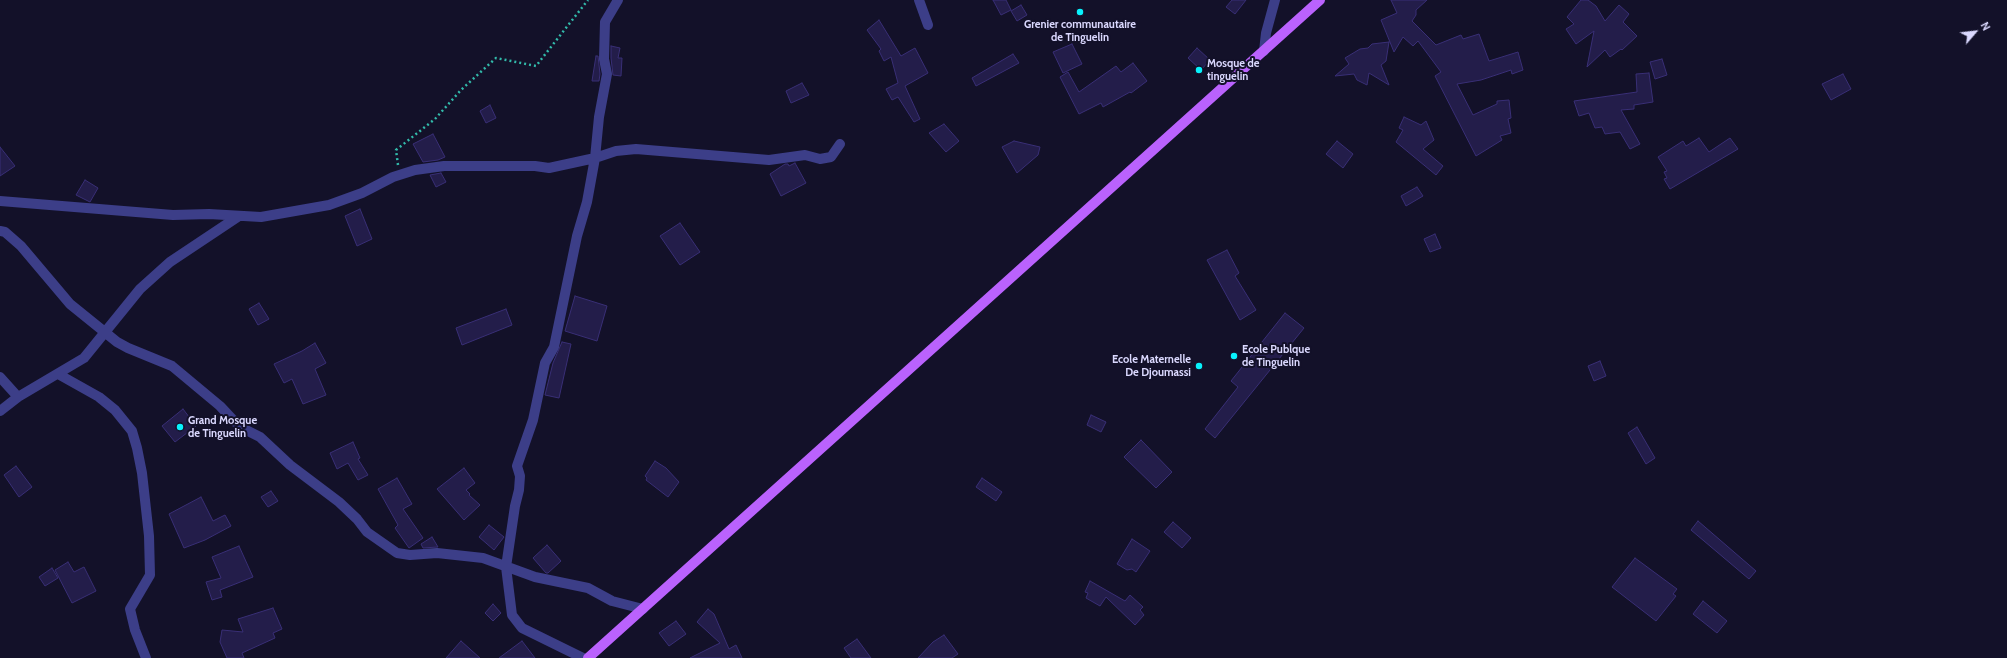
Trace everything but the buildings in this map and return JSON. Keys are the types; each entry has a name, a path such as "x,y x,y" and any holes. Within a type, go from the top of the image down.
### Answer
{"main road":[{"path":"588,658 1320,0"}],"street":[{"path":"583,658 522,628 512,616 506,566 515,506 520,490 520,476 517,466 524,451 533,420 545,363 554,347 577,236 587,202 595,158 599,117 607,74 604,59 605,22 618,0"},
{"path":"919,0 928,25"},
{"path":"1264,51 1266,33 1275,0"},
{"path":"0,201 173,215 209,214 261,217 329,205 400,175 415,170 444,166 535,166 549,168 595,158 616,151 636,149 769,160 805,155 820,159 831,157 840,144"},
{"path":"0,412 18,397 84,358 140,289 170,262 239,216"},
{"path":"0,231 5,232 21,246 70,304 128,348 172,366 220,406 235,422 260,437 290,465 339,502 357,519 366,532 397,553 410,555 438,553 483,558 535,577 588,588 612,601 643,609"},
{"path":"58,374 99,397 115,410 132,431 137,448 149,536 150,575 130,609 135,630 146,658"},
{"path":"0,377 18,397"}],"path":[{"path":"400,175 396,150 435,119 461,90 496,58 536,66 588,0"}],"place":[{"name":"Grenier communautaire de Tinguelin","path":"1080,12"},
{"name":"Mosque de tinguelin","path":"1199,70"},
{"name":"Ecole Publque de Tinguelin","path":"1234,356"},
{"name":"Ecole Maternelle De Djoumassi","path":"1199,366"},
{"name":"Grand Mosque de Tinguelin","path":"180,427"}]}
